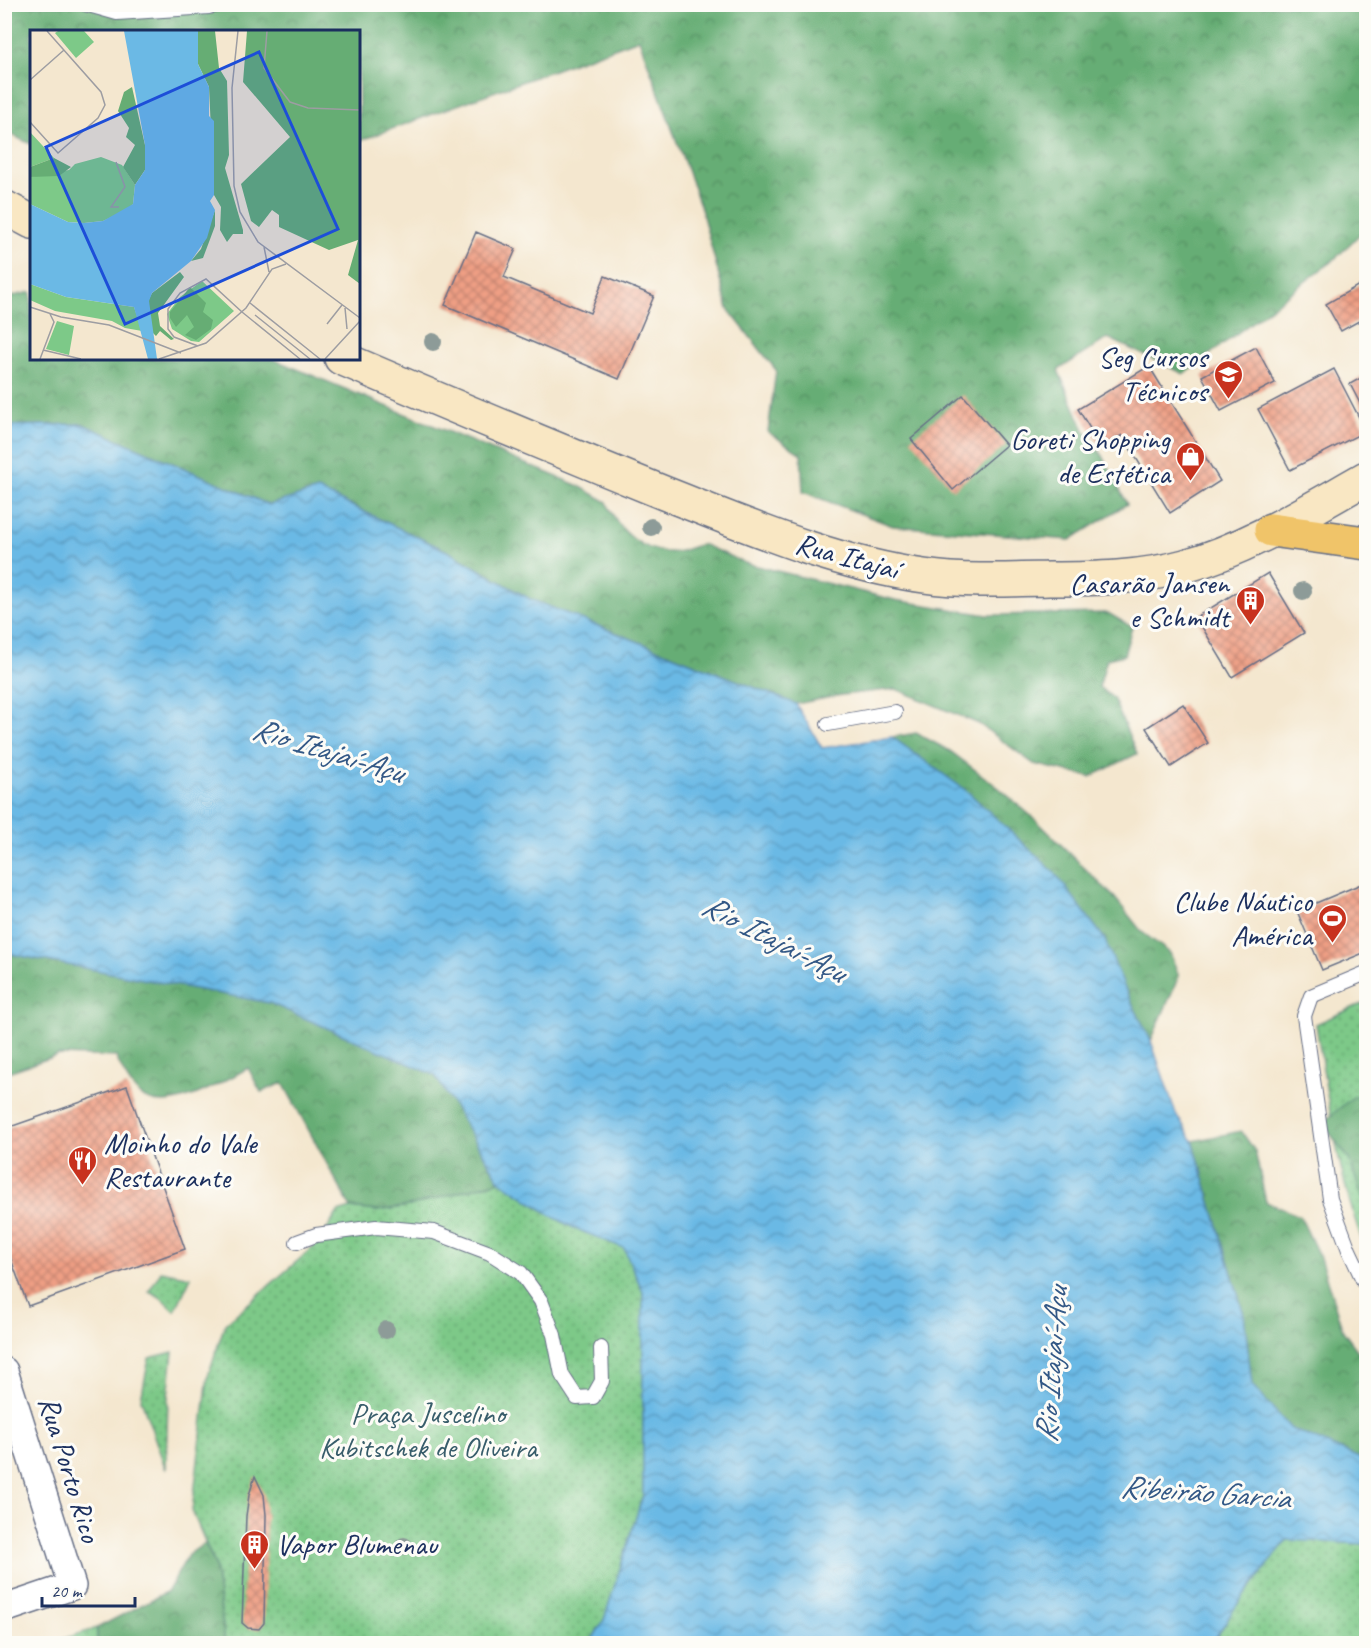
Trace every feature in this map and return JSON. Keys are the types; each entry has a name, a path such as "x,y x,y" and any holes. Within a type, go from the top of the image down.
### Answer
{"main road":[{"path":"4,207 30,221"},
{"name":"Rua Itajaí","path":"346,360 508,430 796,544 869,565 924,576 980,580 1068,579 1140,575 1185,566 1223,553 1271,530 1366,478"},
{"path":"1271,530 1366,543"}],"street":[{"name":"Rua Porto Rico","path":"4,1371 72,1586 4,1609"}],"lane":[{"path":"85,4 117,13 224,4"},
{"path":"828,724 895,712"},
{"path":"1366,973 1311,996 1304,1016 1330,1199 1349,1250 1366,1286"},
{"path":"297,1242 316,1235 376,1227 434,1232 490,1253 521,1273 541,1301 554,1335 562,1375 577,1398 593,1397 602,1381 601,1348"}],"green space":[{"path":"4,5 1366,5 1366,228 1336,258 1184,374 1108,338 1058,370 1084,430 1103,456 1127,504 1070,540 893,526 803,492 801,454 768,432 776,370 728,309 700,205 639,39 360,141 360,30 30,30 30,144 5,132"},
{"path":"30,292 30,360 275,360 579,486 607,502 624,531 652,549 675,552 702,544 745,563 895,600 988,615 1108,613 1132,627 1124,655 1107,659 1099,687 1113,698 1137,754 1090,777 1034,764 979,724 896,689 842,695 796,704 530,599 449,552 318,490 269,505 82,424 5,426 4,298"},
{"path":"916,733 950,751 999,788 1037,821 1115,898 1142,932 1170,953 1179,976 1151,1041 1126,991 892,737"},
{"path":"5,953 270,1003 435,1075 500,1181 409,1206 377,1211 351,1208 283,1083 261,1092 248,1068 193,1096 163,1102 149,1100 138,1093 128,1081 116,1057 59,1055 5,1073"},
{"path":"1366,1002 1366,1251 1341,1168 1316,1024"},
{"path":"1354,1096 1366,1099 1366,1199 1361,1194 1349,1159 1322,1123"},
{"path":"1241,1131 1255,1151 1266,1202 1300,1216 1320,1258 1343,1331 1366,1362 1366,1461 1291,1429 1251,1385 1244,1315 1193,1141"},
{"name":"Praça Juscelino Kubitschek de Oliveira","path":"500,1181 574,1228 624,1248 643,1292 643,1495 604,1620 590,1643 225,1643 215,1565 192,1511 208,1376 225,1324 318,1243 338,1212 351,1208 377,1211 409,1206"},
{"path":"161,1271 191,1277 175,1311 160,1297 149,1291"},
{"path":"173,1352 168,1397 166,1470 141,1399 149,1358"},
{"path":"1287,1539 1366,1544 1366,1643 1212,1644 1236,1606"},
{"path":"205,1543 215,1565 225,1643 97,1643 97,1628 168,1591 188,1555"},
{"path":"97,1628 97,1643 51,1643"}],"water":[{"path":"82,424 269,505 318,490 449,552 530,599 796,704 822,748 892,737 968,792 1055,873 1104,938 1126,991 1151,1041 1176,1114 1193,1141 1244,1315 1252,1385 1291,1429 1366,1461 1366,1544 1287,1540 1236,1606 1212,1643 590,1643 604,1620 643,1495 643,1292 624,1248 574,1228 500,1181 435,1075 270,1003 5,953 5,426"}],"building":[{"path":"476,232 516,249 504,277 590,313 605,276 654,296 619,379 445,305"},
{"path":"1366,281 1366,317 1341,331 1326,304"},
{"path":"1256,347 1275,383 1221,411 1202,376"},
{"path":"1149,366 1220,481 1170,513 1122,435 1102,448 1078,409"},
{"path":"1334,369 1366,431 1290,470 1258,409"},
{"path":"1366,375 1366,415 1350,384"},
{"path":"963,395 1006,445 953,490 911,439"},
{"name":"Casarão Jansen e Schmidt","path":"1268,573 1304,633 1232,677 1196,617"},
{"path":"1183,704 1208,743 1171,767 1146,728"},
{"path":"1366,882 1366,952 1322,970 1297,911"},
{"name":"Moinho do Vale Restaurante","path":"127,1086 185,1249 28,1306 4,1240 4,1129"},
{"name":"Vapor Blumenau","path":"255,1476 264,1495 266,1515 264,1623 259,1629 248,1628 242,1623 246,1516"}],"place":[{"name":"Seg Cursos Técnicos","path":"1228,400"},
{"name":"Goreti Shopping de Estética","path":"1191,482"},
{"name":"Casarão Jansen e Schmidt","path":"1250,626"},
{"name":"Clube Náutico América","path":"1333,944"},
{"name":"Moinho do Vale Restaurante","path":"83,1186"},
{"name":"Vapor Blumenau","path":"255,1570"}],"water label":[{"name":"Rio Itajaí-Açu","path":"328,750"},
{"name":"Rio Itajaí-Açu","path":"774,938"},
{"name":"Rio Itajaí-Açu","path":"1051,1365"},
{"name":"Ribeirão Garcia","path":"1205,1492"}]}
